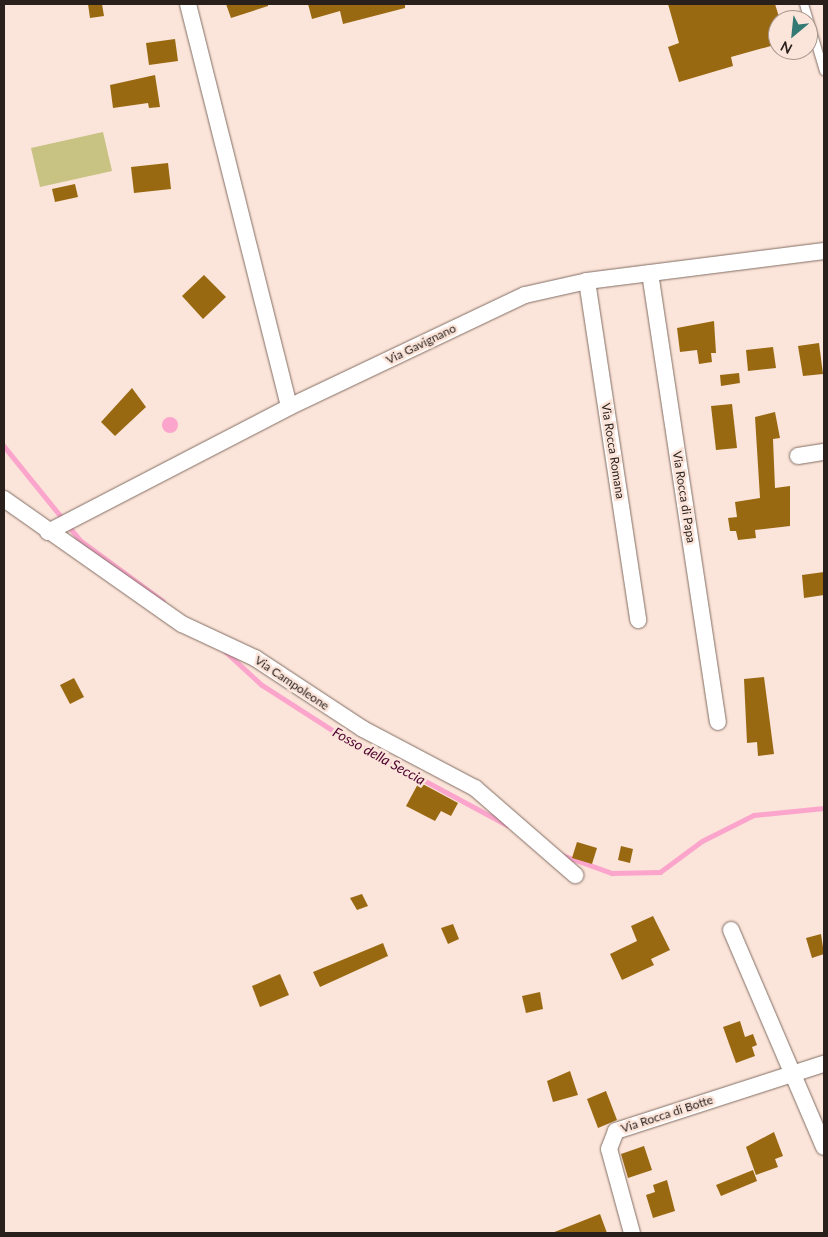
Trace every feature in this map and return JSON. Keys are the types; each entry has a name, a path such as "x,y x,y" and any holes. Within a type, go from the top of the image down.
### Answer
{"street":[{"path":"188,4 289,407"},
{"name":"Via Gavignano","path":"48,532 289,407 510,301 587,281 824,251"},
{"name":"Via Rocca di Papa","path":"650,272 718,722"},
{"name":"Via Rocca Romana","path":"587,281 638,620"},
{"path":"798,456 824,452"},
{"name":"Via Campoleone","path":"4,499 48,532 195,631 224,643 274,669 364,729 475,788 554,854 575,875"},
{"path":"731,930 824,1147"},
{"name":"Via Rocca di Botte","path":"632,1233 609,1153 613,1133 824,1064"}],"lane":[{"path":"804,4 824,71"}],"shaded area":[{"path":"103,132 112,171 40,187 31,148"},
{"path":"170,417 178,425 170,433 162,425"}],"building":[{"path":"88,4 102,4 104,16 90,18"},
{"path":"226,4 268,4 268,6 231,18"},
{"path":"308,4 405,4 405,8 343,24 340,11 312,19"},
{"path":"668,4 775,4 777,10 768,10 768,47 731,57 733,66 679,82 668,47 679,43"},
{"path":"175,39 178,61 149,65 146,43"},
{"path":"155,75 160,107 149,108 148,103 113,108 110,85"},
{"path":"168,163 171,189 134,193 131,167"},
{"path":"75,184 78,197 55,202 52,189"},
{"path":"204,275 226,297 203,319 182,296"},
{"path":"714,321 716,353 711,353 712,362 699,364 697,350 680,352 677,328"},
{"path":"819,343 823,374 803,376 798,346"},
{"path":"773,347 776,368 748,371 746,350"},
{"path":"739,373 740,383 721,386 720,375"},
{"path":"132,388 146,407 115,436 101,422"},
{"path":"732,404 737,448 716,450 711,406"},
{"path":"775,412 780,438 773,439 775,488 790,486 790,526 755,530 756,538 738,540 736,531 730,531 728,518 737,517 735,502 760,498 755,417"},
{"path":"824,572 824,595 804,598 802,575"},
{"path":"764,677 774,754 758,756 757,742 747,743 744,679"},
{"path":"74,678 84,697 70,704 60,685"},
{"path":"419,782 458,803 451,816 441,811 435,821 406,806"},
{"path":"577,842 597,848 592,864 572,858"},
{"path":"621,846 633,849 630,863 618,860"},
{"path":"362,894 368,906 357,910 350,898"},
{"path":"653,916 670,950 651,959 654,965 622,980 610,954 637,941 631,926"},
{"path":"453,924 459,939 448,944 441,928"},
{"path":"821,934 824,954 812,958 806,938"},
{"path":"383,943 388,956 320,987 313,972"},
{"path":"280,974 289,995 260,1007 252,986"},
{"path":"540,992 543,1009 526,1013 522,996"},
{"path":"740,1021 745,1037 753,1034 757,1045 752,1047 755,1056 736,1063 723,1027"},
{"path":"570,1071 578,1095 553,1102 547,1081"},
{"path":"606,1091 617,1120 598,1128 587,1099"},
{"path":"774,1132 783,1156 775,1159 778,1167 756,1175 746,1147"},
{"path":"644,1146 652,1170 628,1178 621,1154"},
{"path":"753,1170 757,1181 721,1196 716,1185"},
{"path":"667,1180 675,1211 653,1218 646,1195 655,1192 653,1185"},
{"path":"600,1214 607,1233 552,1233"}],"waterway":[{"name":"Fosso della Seccia","path":"4,446 80,540 163,601"},
{"name":"Fosso della Seccia","path":"225,651 262,685 340,735 507,825"},
{"name":"Fosso della Seccia","path":"562,855 612,873 660,872 702,841 754,815 824,808"}]}
